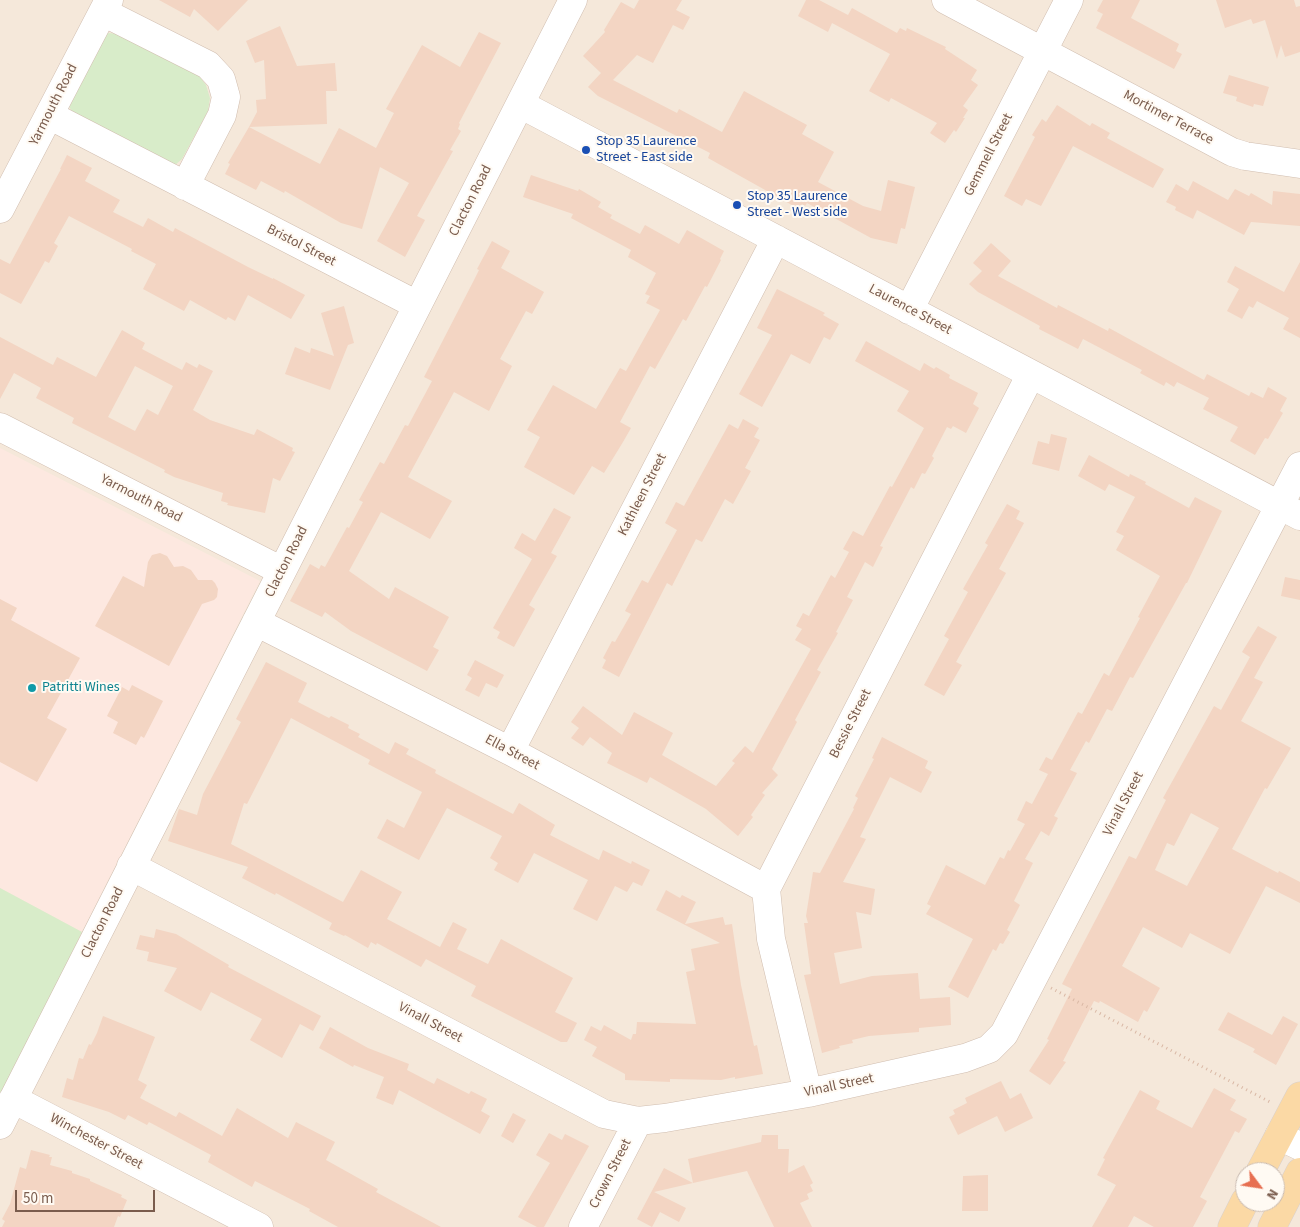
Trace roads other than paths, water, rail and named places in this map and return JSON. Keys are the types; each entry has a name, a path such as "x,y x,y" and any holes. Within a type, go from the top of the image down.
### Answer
{"main road":[{"path":"1267,1162 1293,1123"},
{"path":"1272,1227 1300,1172"},
{"path":"1232,1227 1240,1212"}],"street":[{"name":"Clacton Road","path":"0,1125 573,0"},
{"name":"Mortimer Terrace","path":"946,0 1232,152 1245,156 1300,164"},
{"name":"Gemmell Street","path":"909,310 1069,0"},
{"name":"Yarmouth Road","path":"0,209 106,6"},
{"path":"106,6 208,65 221,79 226,97 222,115 185,186"},
{"name":"Laurence Street","path":"520,104 1290,510"},
{"name":"Bristol Street","path":"49,115 418,305"},
{"name":"Kathleen Street","path":"510,751 776,239"},
{"name":"Bessie Street","path":"766,889 1032,374"},
{"name":"Yarmouth Road","path":"0,427 282,571"},
{"name":"Vinall Street","path":"132,866 604,1114 638,1121 665,1118 808,1093 965,1058 989,1049 1004,1034 1290,510 1300,466"},
{"name":"Ella Street","path":"256,622 510,751 766,889"},
{"path":"766,889 771,939 808,1093"},
{"name":"Winchester Street","path":"13,1099 259,1227"},
{"name":"Crown Street","path":"584,1227 638,1121"}],"place":[{"name":"Stop 35 Laurence Street - East side","path":"586,150"},
{"name":"Stop 35 Laurence Street - West side","path":"737,205"},
{"name":"Patritti Wines","path":"32,688"}]}
